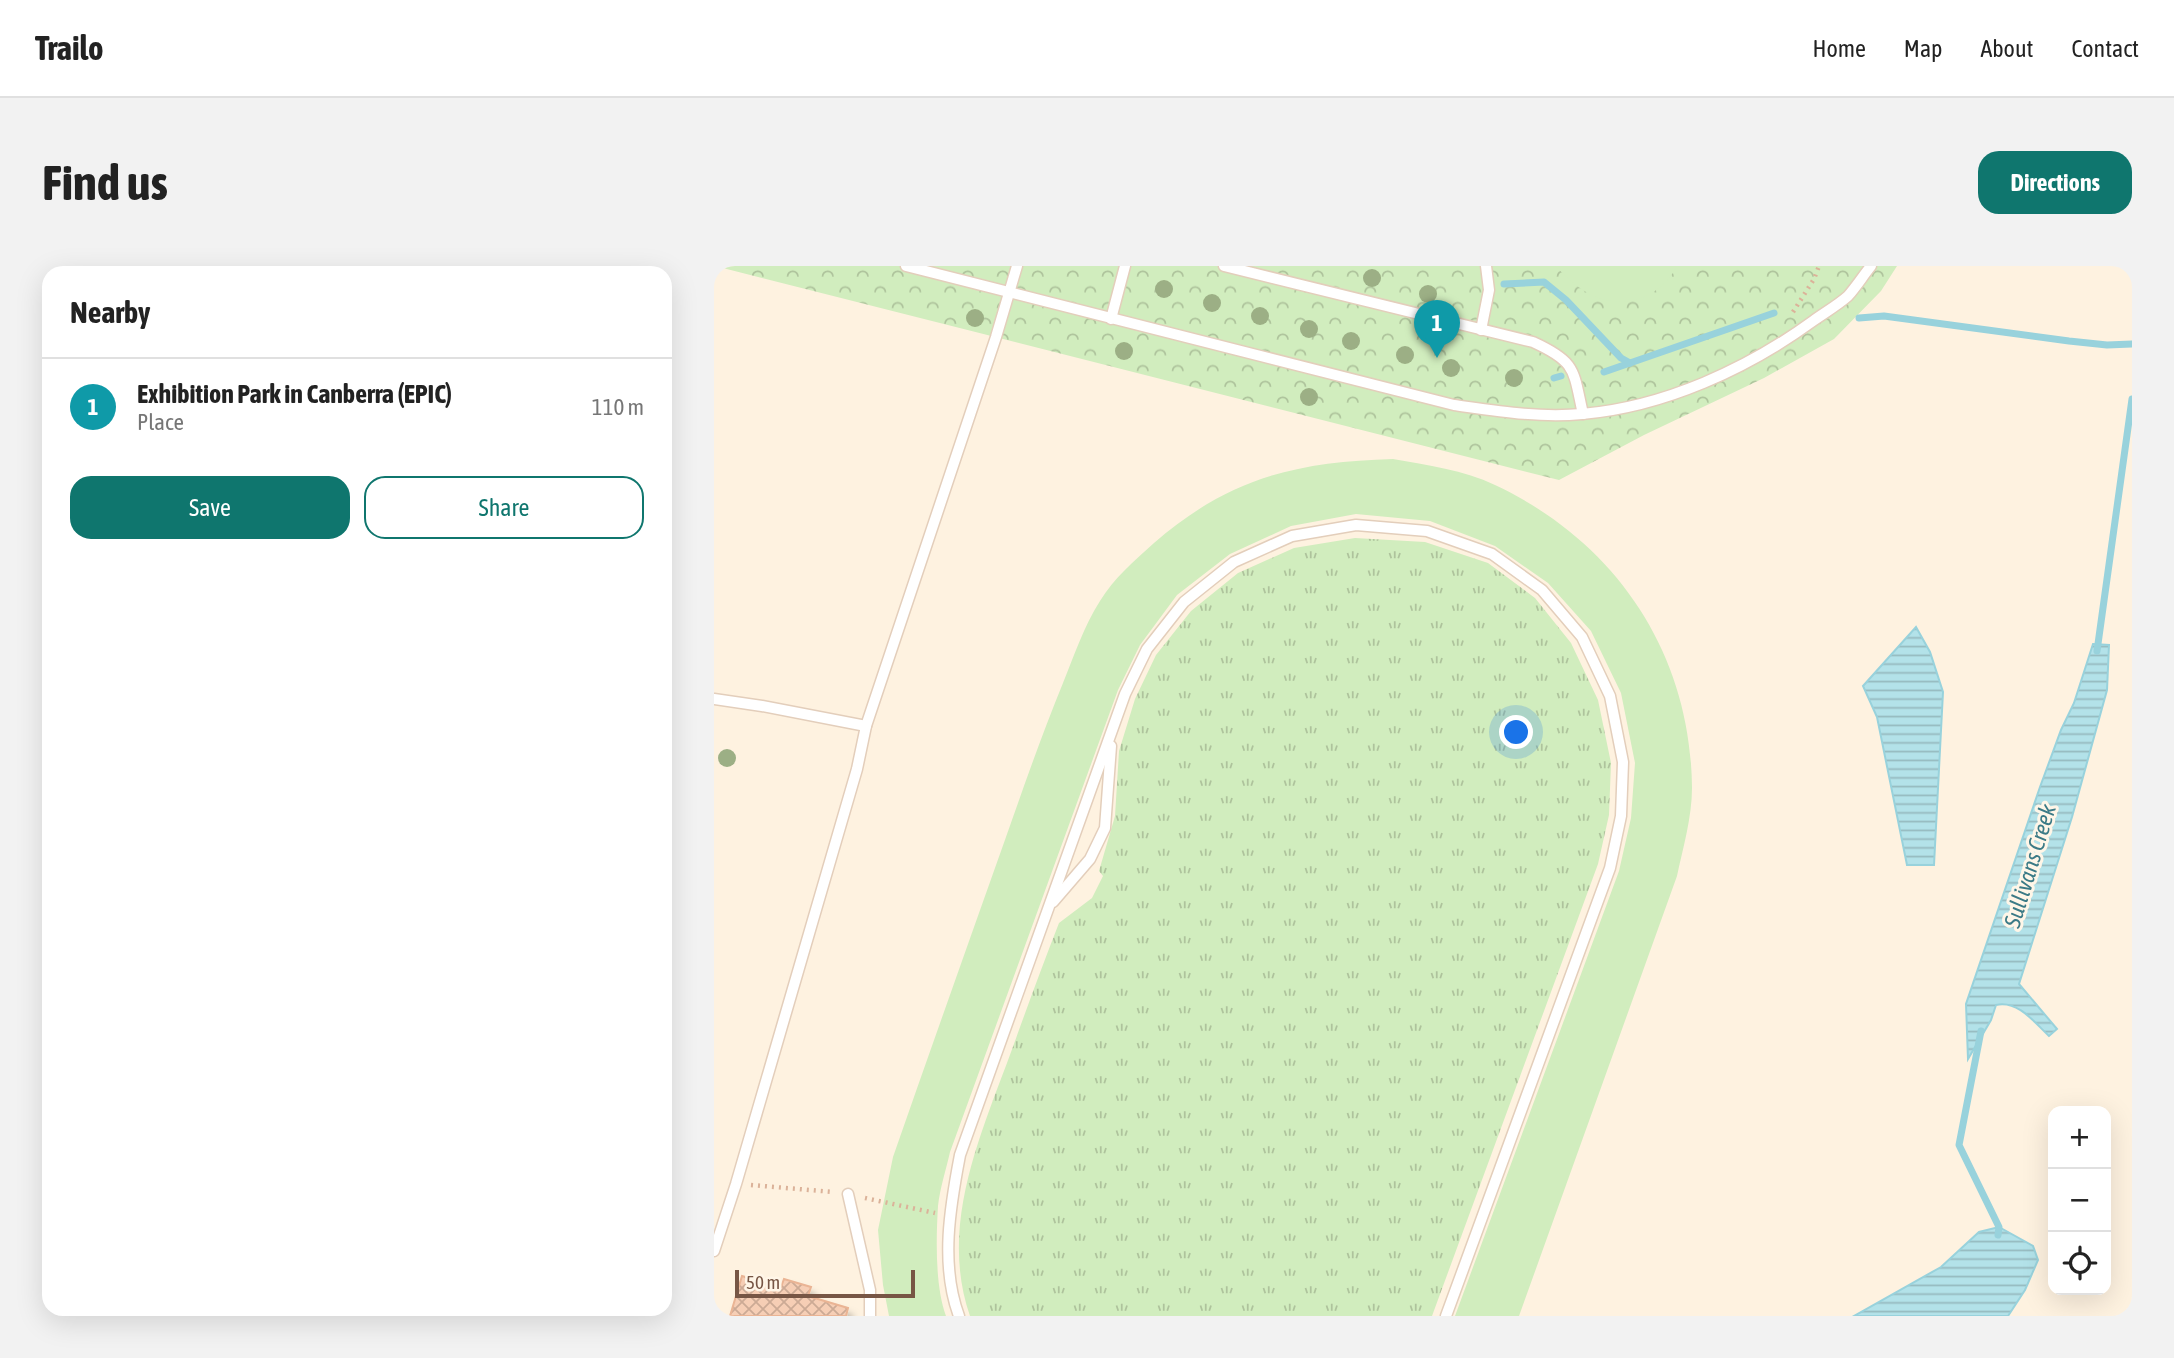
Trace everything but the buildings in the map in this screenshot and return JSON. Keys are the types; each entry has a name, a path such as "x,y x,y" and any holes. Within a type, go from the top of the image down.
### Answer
{"lane":[{"path":"906,266 1454,405 1531,416 1583,414 1668,396 1734,369 1795,334 1847,297 1871,266"},
{"path":"714,1251 857,769 866,726 1017,266"},
{"path":"1111,319 1125,266"},
{"path":"1224,266 1533,342 1556,353 1573,369 1583,414"},
{"path":"1481,330 1489,290 1486,266"},
{"path":"959,1316 955,1306 949,1255 950,1206 960,1155 1125,694 1147,649 1184,602 1234,562 1292,536 1356,525 1427,531 1492,554 1542,590 1582,637 1611,696 1623,762 1621,816 1610,868 1446,1316"},
{"path":"714,699 866,726"},
{"path":"1048,908 1090,859 1105,828 1112,733"},
{"path":"848,1194 870,1290 870,1316"}],"path":[{"path":"1785,322 1814,279 1819,266"}],"green space":[{"path":"715,266 1897,266 1881,291 1834,339 1764,378 1644,435 1559,480"},
{"path":"1555,266 1677,266 1662,286 1652,293 1642,298 1618,302 1589,293 1573,283"},
{"path":"1393,459 1471,475 1495,485 1538,509 1577,537 1610,570 1639,607 1661,648 1678,692 1688,739 1692,799 1677,876 1519,1316 1455,1316 1619,871 1631,818 1635,763 1621,693 1591,631 1548,583 1495,546 1430,521 1356,514 1291,526 1230,554 1177,595 1140,645 1118,690 950,1152 939,1199 937,1233 938,1277 946,1316 889,1316 878,1230 893,1157 1040,741 1094,611 1118,577 1132,563 1182,521 1209,503 1265,478 1294,470 1325,464"},
{"path":"1355,538 1425,542 1488,563 1535,598 1571,643 1598,700 1611,763 1609,815 1598,864 1432,1316 970,1316 962,1284 959,1251 966,1187 974,1156 1059,923 1092,898 1103,876 1099,871 1115,816 1119,751 1135,699 1156,655 1191,611 1238,573 1294,548"}],"water":[{"path":"1916,627 1930,652 1943,692 1934,865 1907,865 1877,717 1863,686"},
{"path":"2093,644 2109,645 2107,690 2072,817 2019,984 2057,1029 2049,1036 2018,1009 2004,1004 1996,1005 1991,1020 1968,1059 1966,1004 2040,787 2074,703"},
{"path":"1999,1227 2033,1246 2038,1260 2025,1290 2008,1316 1854,1316 1941,1267 1979,1232"}],"waterway":[{"path":"1504,284 1544,282 1566,300 1621,358 1630,363"},
{"path":"1604,372 1774,313"},
{"path":"1859,318 1884,316 2069,341 2107,345 2132,344"},
{"path":"1554,378 1561,376"},
{"name":"Sullivans Creek","path":"2097,651 2132,399"},
{"name":"Sullivans Creek","path":"1981,1031 1959,1145 1999,1227 1998,1235"}],"place":[{"name":"Exhibition Park in Canberra (EPIC)","path":"1437,358"}]}
